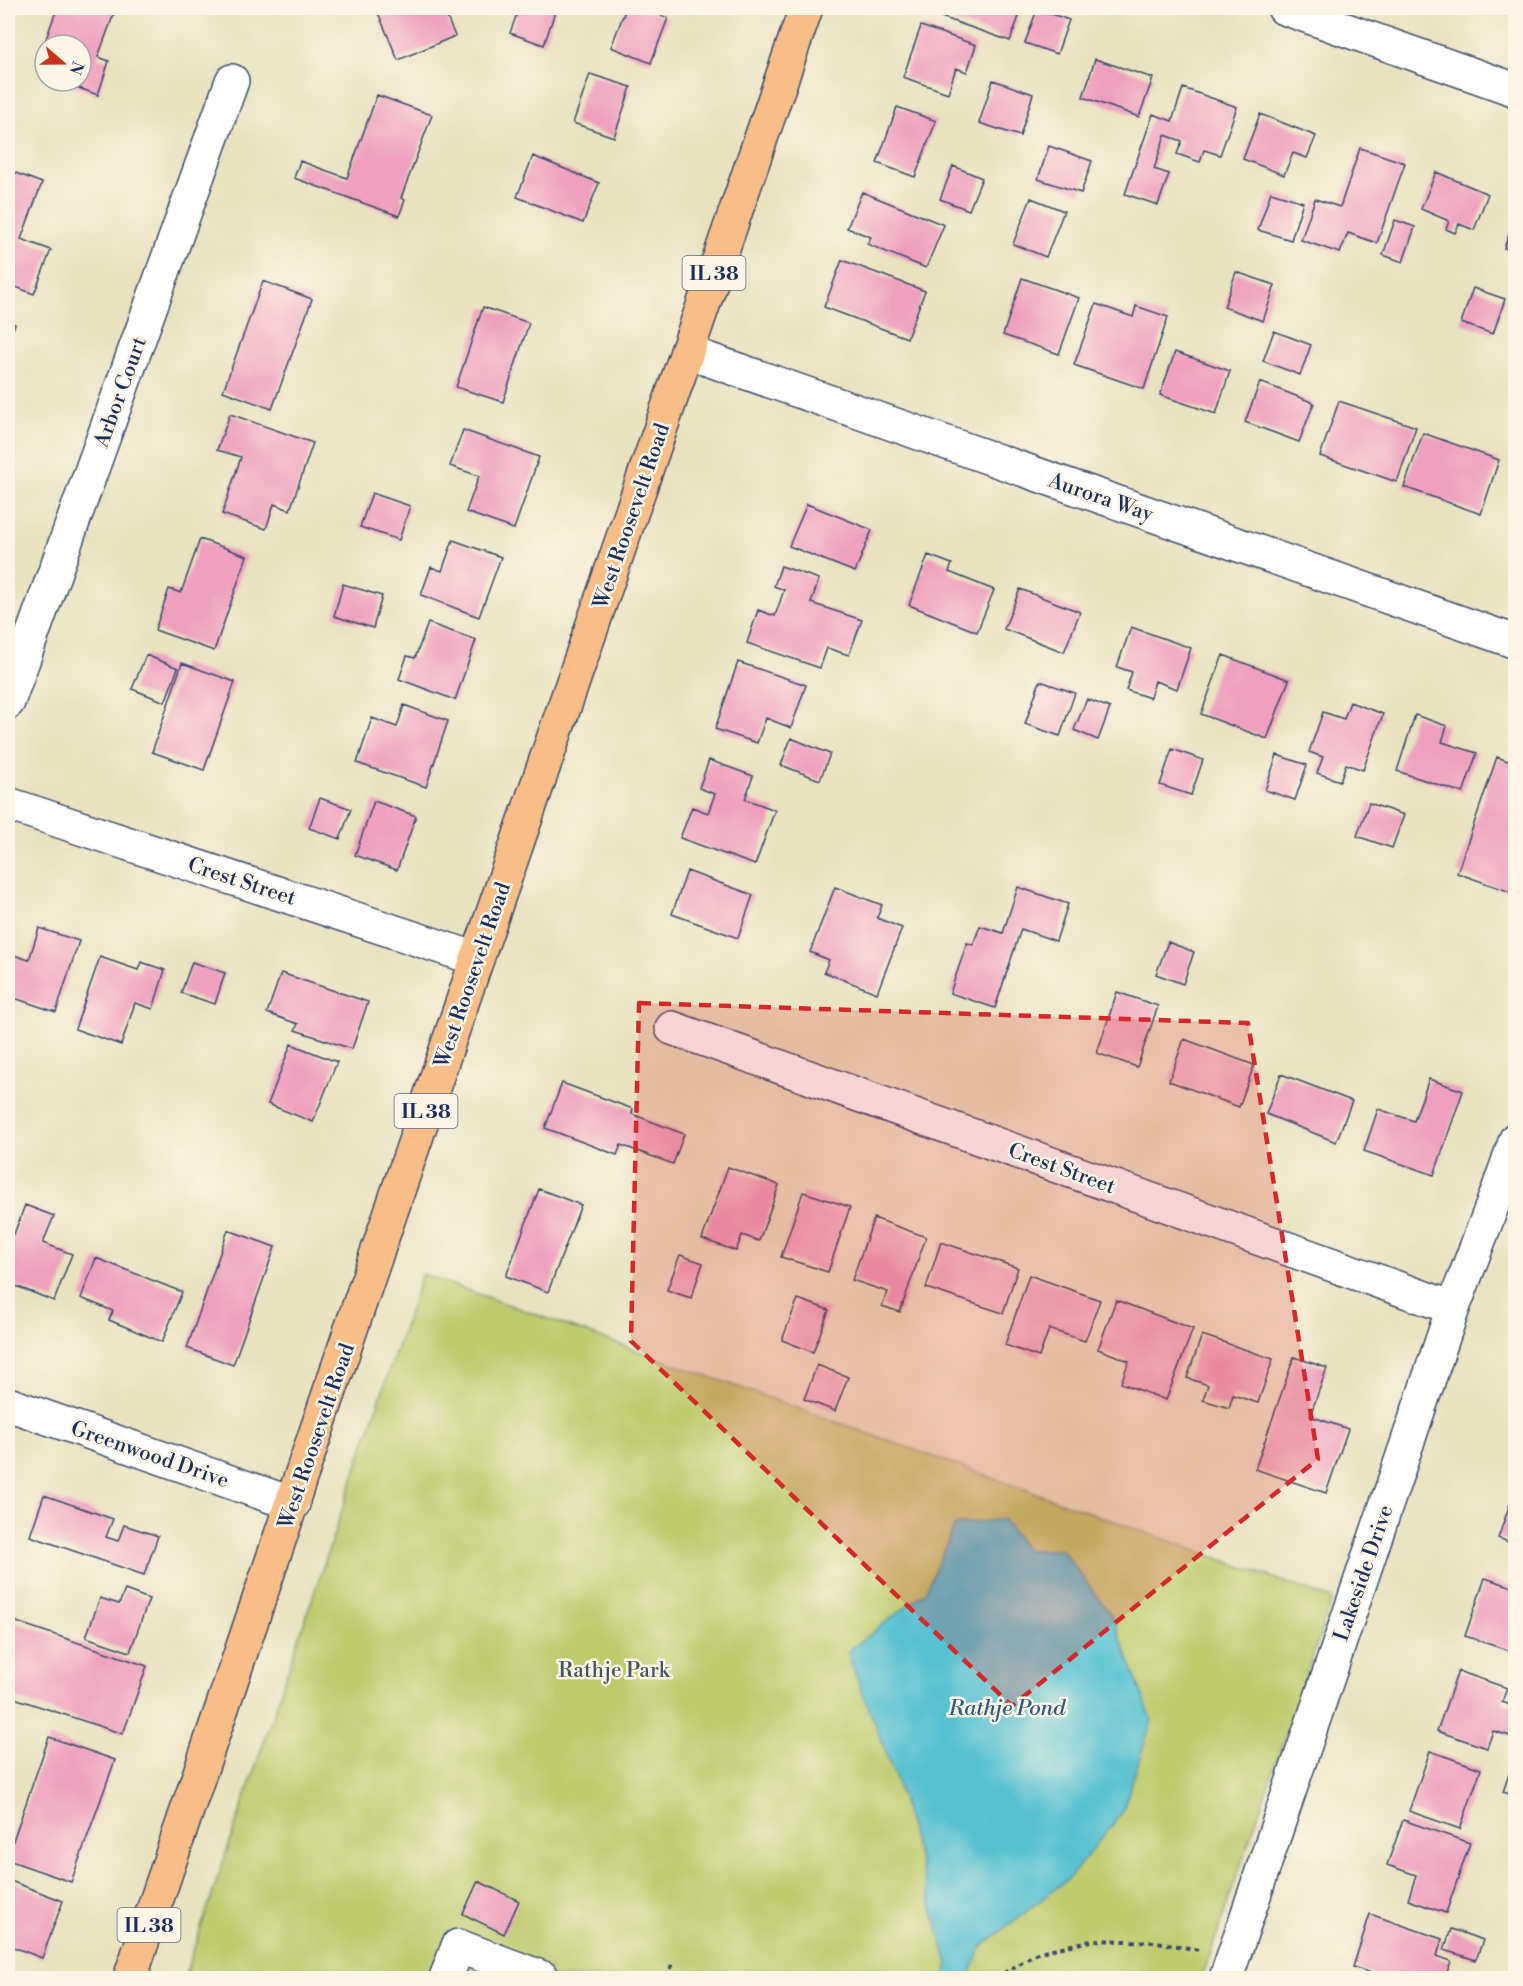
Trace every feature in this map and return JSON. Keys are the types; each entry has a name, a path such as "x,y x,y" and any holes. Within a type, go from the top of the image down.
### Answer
{"main road":[{"name":"West Roosevelt Road","path":"130,1978 477,959 806,8"}],"street":[{"path":"1284,8 1515,90"},
{"name":"Arbor Court","path":"8,702 232,81"},
{"name":"Aurora Way","path":"687,352 1515,642"},
{"name":"Crest Street","path":"8,804 477,959"},
{"name":"Crest Street","path":"672,1028 1453,1308"},
{"name":"Lakeside Drive","path":"1230,1968 1453,1308 1507,1182 1515,1139"},
{"name":"Greenwood Drive","path":"8,1404 293,1504"},
{"path":"446,1978 458,1946 543,1978"}],"path":[{"path":"996,1978 1039,1952 1095,1940 1157,1942 1230,1968"},
{"path":"669,1978 672,1963"}],"highlighted area":[{"path":"639,1003 1248,1023 1318,1459 1012,1706 631,1341"}],"green space":[{"name":"Rathje Park","path":"422,1274 1332,1599 1202,1978 184,1978"}],"water":[{"name":"Rathje Pond","path":"1003,1519 1027,1550 1062,1550 1112,1616 1152,1720 1122,1813 1069,1878 981,1947 969,1978 945,1978 948,1964 897,1782 847,1652 925,1592 955,1525"}],"building":[{"path":"57,8 116,8 98,57 109,61 98,95 93,93 93,33 48,33"},
{"path":"376,8 443,8 455,36 398,60"},
{"path":"519,8 556,9 544,45 510,33"},
{"path":"626,8 641,8 668,18 651,63 611,47"},
{"path":"929,8 1022,8 1010,41 927,12"},
{"path":"1037,9 1069,20 1057,54 1025,43"},
{"path":"921,26 976,45 967,72 956,68 948,93 903,77"},
{"path":"1095,59 1153,78 1139,117 1083,97"},
{"path":"590,74 631,87 614,137 573,123"},
{"path":"993,80 1033,94 1020,136 979,123"},
{"path":"1183,88 1237,107 1220,155 1204,150 1200,162 1177,154 1182,141 1165,135 1154,169 1169,174 1158,205 1125,194 1153,114 1172,121"},
{"path":"377,95 432,115 401,198 405,200 399,216 294,178 300,161 347,178"},
{"path":"897,107 936,121 915,177 877,163"},
{"path":"1260,114 1316,136 1307,158 1293,153 1284,175 1243,159"},
{"path":"1049,146 1092,161 1081,193 1038,179"},
{"path":"1360,148 1405,163 1377,243 1348,233 1340,253 1301,240 1315,199 1340,207"},
{"path":"533,156 599,183 583,223 517,197"},
{"path":"953,166 982,178 969,210 940,199"},
{"path":"8,170 42,183 21,239 51,250 34,294 8,284"},
{"path":"1436,172 1488,194 1474,230 1459,224 1455,233 1446,229 1449,221 1421,209"},
{"path":"862,192 944,225 926,268 867,244 871,237 847,228"},
{"path":"1271,192 1303,202 1291,240 1258,230"},
{"path":"1031,198 1064,211 1046,257 1013,244"},
{"path":"1516,216 1516,251 1504,248"},
{"path":"1395,220 1415,227 1403,262 1383,255"},
{"path":"842,260 925,291 907,338 824,307"},
{"path":"1236,272 1275,285 1263,321 1224,307"},
{"path":"1022,278 1079,298 1059,354 1003,335"},
{"path":"263,281 312,299 272,409 223,391"},
{"path":"1473,288 1505,299 1493,334 1461,323"},
{"path":"1096,304 1133,317 1136,306 1168,317 1144,389 1074,365"},
{"path":"483,307 529,323 503,402 456,387"},
{"path":"8,322 15,324 8,343"},
{"path":"1274,331 1311,345 1300,375 1263,361"},
{"path":"1175,352 1230,371 1216,414 1160,395"},
{"path":"1260,382 1314,403 1299,442 1245,422"},
{"path":"1339,401 1416,427 1397,482 1320,456"},
{"path":"230,414 313,443 290,510 274,504 266,529 222,514 241,457 217,450"},
{"path":"463,430 539,457 514,529 466,512 479,476 450,466"},
{"path":"1423,433 1499,460 1481,514 1404,487"},
{"path":"372,493 410,506 399,540 360,527"},
{"path":"807,504 872,530 855,572 789,546"},
{"path":"200,539 247,556 214,651 155,630 169,589 181,593"},
{"path":"453,540 501,557 479,617 421,595 431,567 442,571"},
{"path":"928,555 952,564 949,572 994,590 977,632 909,605"},
{"path":"781,566 819,579 811,603 862,620 849,655 827,648 820,668 747,643 758,610 775,616 784,590 774,586"},
{"path":"343,584 382,596 373,628 334,616"},
{"path":"1020,589 1080,612 1064,652 1004,629"},
{"path":"428,623 476,640 455,700 399,679 407,656 415,658"},
{"path":"1131,627 1191,648 1177,689 1155,681 1150,698 1126,690 1132,672 1117,667"},
{"path":"146,655 178,668 165,702 132,689"},
{"path":"1223,655 1289,680 1267,739 1201,714"},
{"path":"738,662 806,685 791,728 766,718 757,743 715,729"},
{"path":"182,663 235,682 204,770 152,752"},
{"path":"1040,681 1075,693 1060,736 1025,724"},
{"path":"1087,699 1110,708 1098,740 1074,730"},
{"path":"1350,702 1383,714 1363,770 1346,764 1340,781 1317,773 1323,757 1309,752 1323,712 1344,719"},
{"path":"404,705 448,721 426,787 357,763 372,718 397,727"},
{"path":"1415,715 1447,726 1442,742 1477,753 1463,793 1397,771"},
{"path":"791,738 830,754 820,780 781,765"},
{"path":"1172,749 1203,760 1191,795 1160,785"},
{"path":"1277,755 1307,765 1295,800 1265,790"},
{"path":"1497,757 1516,764 1516,835 1512,845 1516,846 1516,894 1457,873"},
{"path":"709,760 753,776 745,799 775,810 755,865 680,838 692,807 708,813 715,794 699,788"},
{"path":"320,798 351,809 340,839 309,828"},
{"path":"374,801 416,816 397,870 355,855"},
{"path":"1369,803 1404,815 1392,848 1357,836"},
{"path":"687,871 753,895 738,938 672,914"},
{"path":"835,887 882,905 877,918 902,928 877,993 824,972 829,960 810,952"},
{"path":"1018,887 1068,904 1056,941 1021,929 995,1008 950,993 967,943 973,945 980,926 1003,933"},
{"path":"39,928 79,941 56,1012 8,996 8,953 29,960"},
{"path":"1168,942 1194,952 1183,984 1156,974"},
{"path":"100,957 138,970 141,962 165,970 153,1009 135,1003 121,1045 75,1029"},
{"path":"192,962 225,973 215,1004 181,993"},
{"path":"281,973 368,1002 352,1049 295,1030 298,1024 267,1013"},
{"path":"1117,992 1158,1006 1137,1067 1097,1053"},
{"path":"1184,1039 1254,1065 1239,1107 1169,1081"},
{"path":"291,1044 337,1062 313,1122 268,1104"},
{"path":"1281,1074 1352,1101 1336,1142 1266,1114"},
{"path":"1429,1079 1463,1091 1434,1175 1364,1151 1378,1109 1414,1121"},
{"path":"562,1083 633,1109 632,1114 684,1134 673,1164 621,1145 617,1155 545,1128"},
{"path":"728,1167 779,1185 759,1241 742,1235 736,1251 702,1239"},
{"path":"539,1189 581,1205 548,1292 506,1276"},
{"path":"803,1192 850,1207 828,1272 781,1257"},
{"path":"25,1205 54,1216 43,1243 72,1254 54,1301 8,1283 8,1232 14,1234"},
{"path":"874,1218 926,1237 900,1312 882,1306 888,1292 852,1280"},
{"path":"228,1230 275,1247 233,1365 187,1348"},
{"path":"941,1242 1018,1268 1003,1313 926,1288"},
{"path":"680,1255 703,1263 691,1298 667,1290"},
{"path":"96,1258 182,1292 162,1342 109,1320 113,1311 81,1298"},
{"path":"1029,1275 1100,1300 1085,1341 1049,1329 1039,1357 1005,1345"},
{"path":"798,1299 829,1310 813,1352 782,1340"},
{"path":"1116,1300 1193,1329 1166,1400 1121,1383 1129,1361 1098,1349"},
{"path":"1202,1335 1273,1359 1258,1403 1233,1395 1229,1408 1203,1400 1208,1385 1187,1378"},
{"path":"1294,1357 1327,1368 1310,1416 1348,1429 1326,1493 1255,1469"},
{"path":"817,1365 848,1377 835,1411 804,1399"},
{"path":"1516,1487 1516,1545 1498,1538"},
{"path":"44,1495 113,1519 106,1537 118,1541 124,1525 158,1536 144,1575 30,1536"},
{"path":"1485,1578 1516,1588 1516,1653 1465,1636"},
{"path":"125,1590 149,1599 130,1652 86,1637 100,1598 119,1604"},
{"path":"8,1619 147,1666 123,1734 8,1696"},
{"path":"1458,1671 1507,1688 1502,1702 1516,1707 1514,1737 1493,1731 1487,1748 1437,1731"},
{"path":"49,1737 115,1760 71,1882 8,1860"},
{"path":"1430,1751 1481,1769 1460,1829 1409,1811"},
{"path":"1511,1768 1516,1770 1516,1796 1503,1792"},
{"path":"1403,1820 1470,1843 1446,1913 1408,1900 1416,1875 1387,1865"},
{"path":"8,1880 63,1901 42,1958 8,1945"},
{"path":"478,1881 519,1901 504,1934 463,1914"},
{"path":"1370,1914 1442,1939 1437,1956 1451,1961 1445,1978 1386,1978 1353,1967"},
{"path":"1451,1929 1483,1940 1476,1960 1444,1950"}]}
